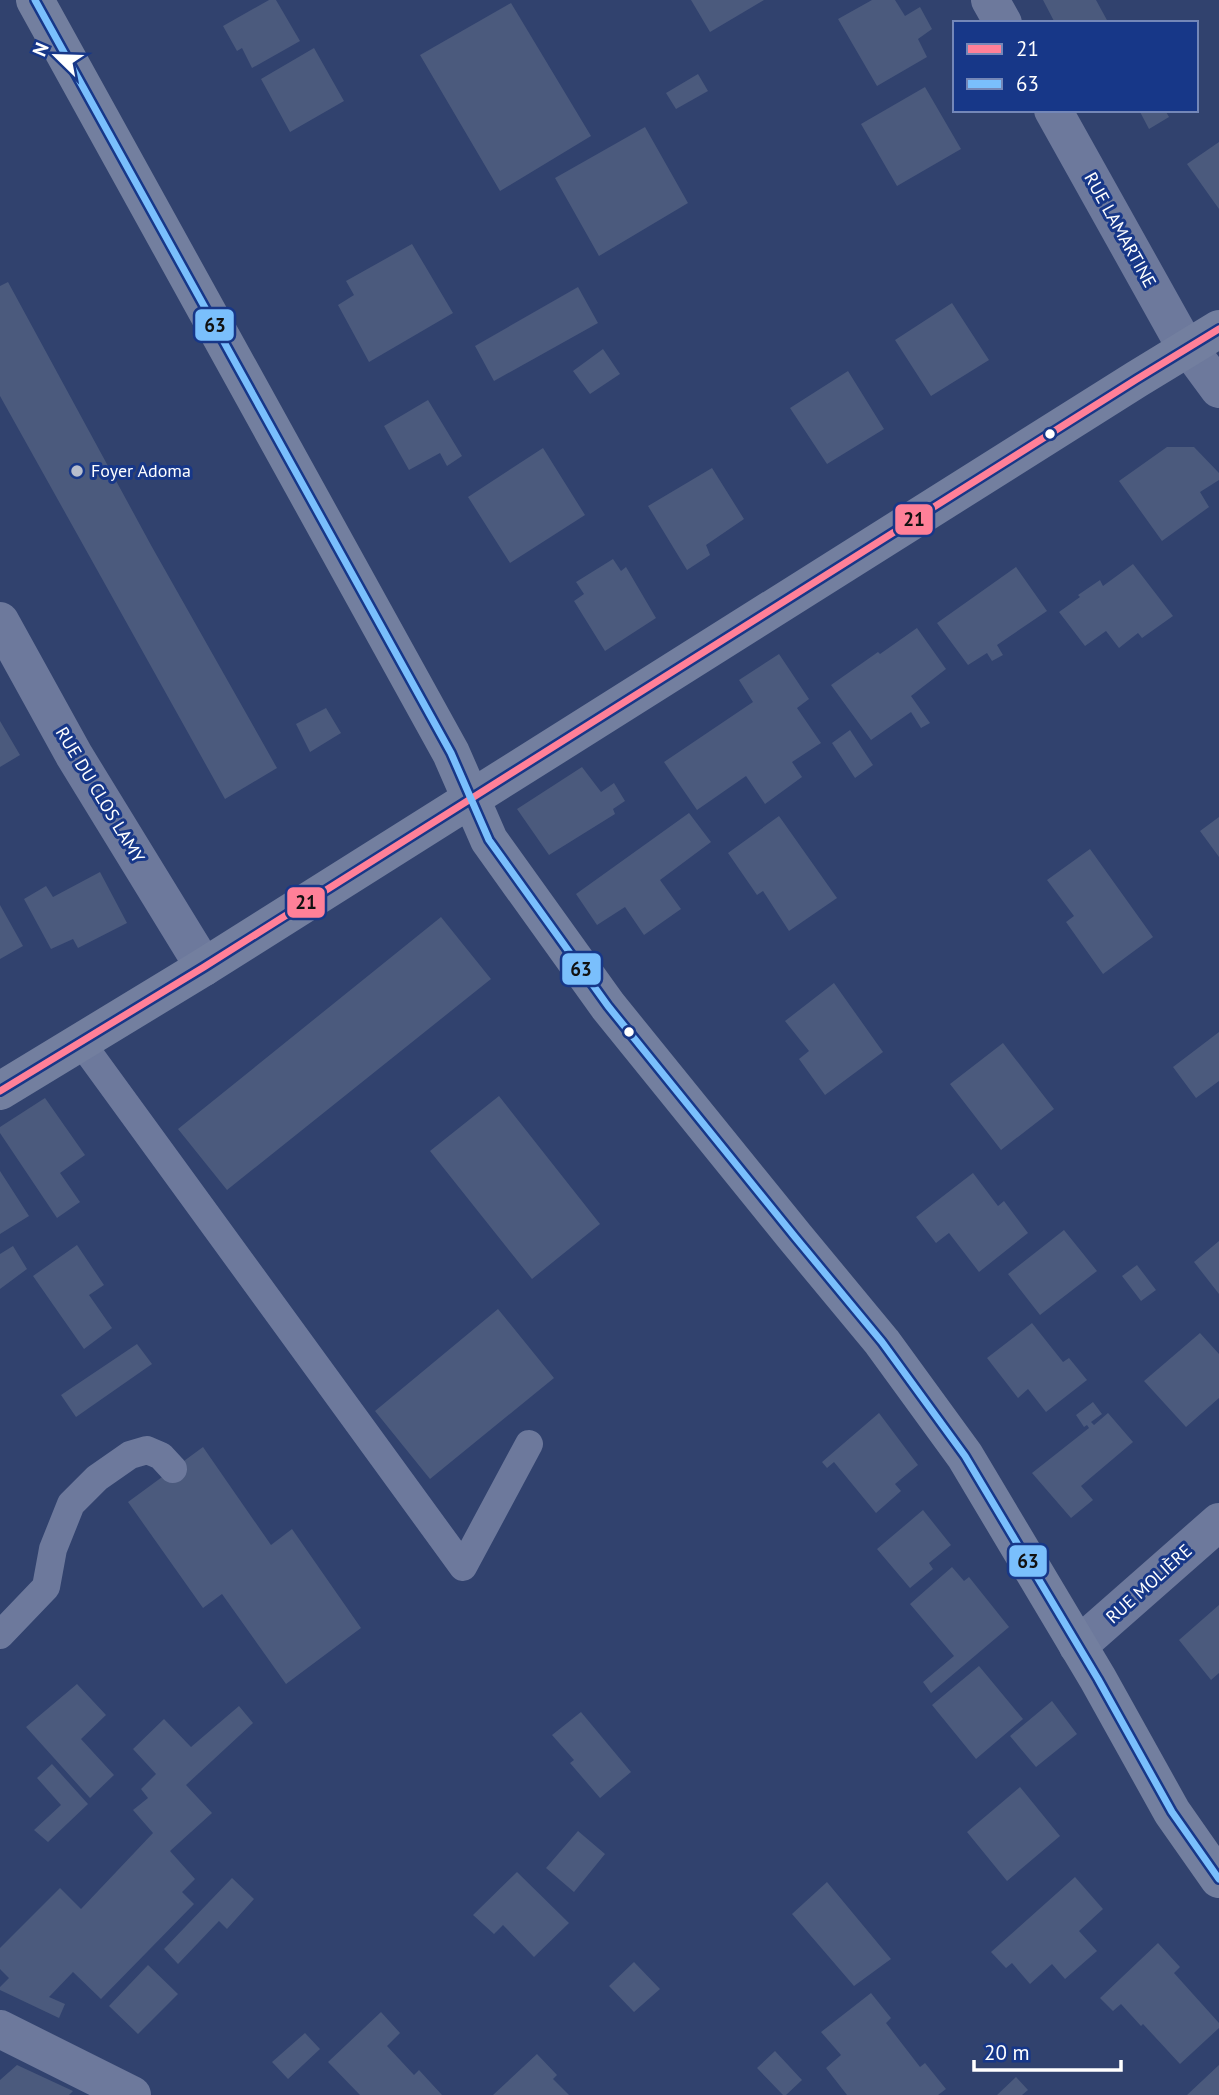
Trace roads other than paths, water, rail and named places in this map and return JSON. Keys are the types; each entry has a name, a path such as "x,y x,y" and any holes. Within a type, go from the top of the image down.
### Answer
{"street":[{"path":"35,0 452,753 489,840 608,1006 882,1342 958,1446 1098,1679 1172,1812 1219,1879"},
{"path":"990,0 1002,21"},
{"name":"RUE LAMARTINE","path":"1054,112 1177,332 1204,339 1219,389"},
{"path":"0,1091 204,967 1204,339"},
{"name":"RUE DU CLOS LAMY","path":"0,621 74,755 204,967"},
{"name":"RUE MOLIÈRE","path":"1078,1646 1219,1522"},
{"path":"0,2029 132,2095"}],"lane":[{"path":"80,1041 463,1567 529,1444"},
{"path":"0,1635 46,1587 53,1549 71,1504 97,1478 130,1455 148,1450 161,1456 173,1469"}],"place":[{"name":"Foyer Adoma","path":"77,471"}]}
